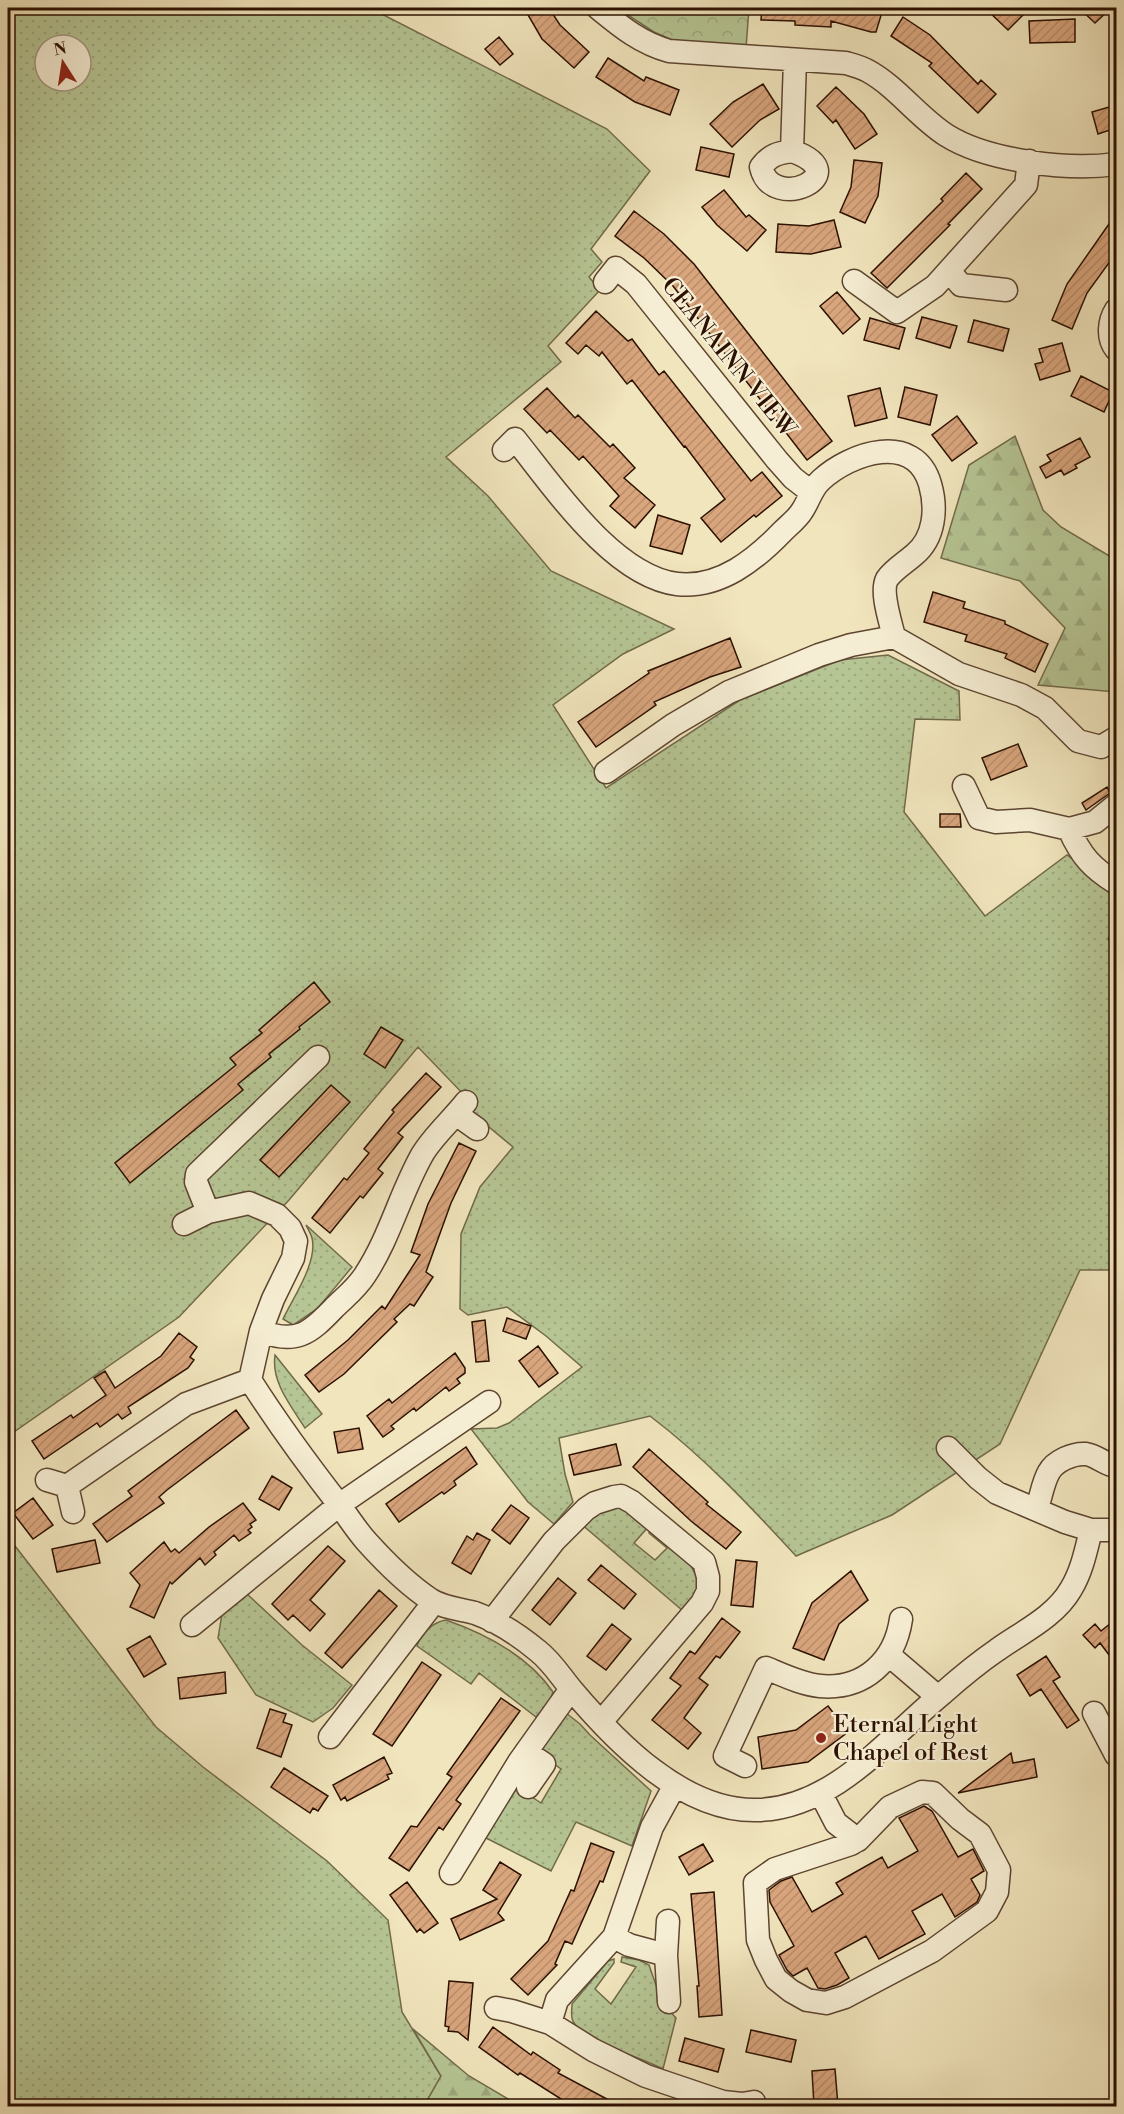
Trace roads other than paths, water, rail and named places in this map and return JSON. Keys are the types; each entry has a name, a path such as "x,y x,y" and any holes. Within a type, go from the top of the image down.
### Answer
{"street":[{"path":"598,8 650,46 669,51 846,63 867,70 946,135 970,148 1029,161 1081,166 1116,164"},
{"path":"792,152 795,60"},
{"path":"854,281 897,312 935,286 1026,185 1029,161"},
{"name":"CEANAINN VIEW","path":"605,282 616,268 636,284 777,460 793,478 811,492"},
{"path":"949,271 961,285 1006,290"},
{"path":"1116,310 1112,318 1110,333 1116,349"},
{"path":"504,450 514,439 572,508 625,562 642,573 677,584 701,583 728,575 752,560 802,512 819,481 855,458 873,452 894,451 909,456 922,468 930,483 934,517 926,544 887,579 884,592 894,637"},
{"path":"606,772 701,707 739,688 840,648 894,637 959,674 1021,695 1045,708 1078,741 1101,747 1116,738"},
{"path":"964,786 979,818 996,822 1030,820 1069,829 1095,822 1116,805"},
{"path":"1069,829 1077,849 1099,872 1116,883"},
{"path":"208,1212 196,1182 197,1173 318,1057"},
{"path":"261,1331 273,1336 306,1334 318,1324 363,1278 386,1237 421,1157 461,1108 477,1129"},
{"path":"184,1224 208,1212 249,1203 277,1215 291,1228 296,1241 293,1258 273,1299 261,1331 250,1380 292,1445 366,1541 434,1602 474,1613 492,1621 541,1653 601,1722 646,1765 675,1785 712,1802 742,1810 777,1809 821,1794 855,1769 970,1670 1056,1608 1070,1592 1079,1575 1091,1530"},
{"path":"73,1512 57,1483 186,1404 250,1380"},
{"path":"192,1625 339,1505 489,1402"},
{"path":"948,1448 978,1478 997,1493 1037,1508 1065,1522 1091,1530 1116,1530"},
{"path":"1037,1508 1049,1471 1062,1460 1072,1455 1086,1454 1099,1458 1108,1465 1116,1466"},
{"path":"492,1621 554,1541 586,1509 605,1498 621,1497 632,1502 704,1562 708,1578 708,1592 702,1603 601,1722"},
{"path":"330,1737 434,1602"},
{"path":"745,1766 724,1756 766,1668 803,1683 821,1686 843,1684 867,1675 882,1664 899,1636 901,1619"},
{"path":"889,1655 938,1697"},
{"path":"451,1872 526,1752 571,1689"},
{"path":"1094,1713 1116,1755"},
{"path":"526,1752 544,1764 528,1787"},
{"path":"550,2023 558,2000 614,1937 652,1827 675,1785"},
{"path":"922,1791 933,1793 960,1819 980,1834 999,1870 997,1892 987,1911 932,1951 845,1997 826,2003 807,2000 776,1979 758,1940 755,1883 775,1869 820,1854 858,1840 890,1808 922,1791"},
{"path":"821,1794 836,1822 858,1840"},
{"path":"820,1854 831,1842 836,1822"},
{"path":"668,1921 666,1955 669,2002"},
{"path":"614,1937 629,1945 666,1955"},
{"path":"496,2008 550,2023 593,2050 646,2076 723,2102 742,2104 754,2102"}],"place":[{"name":"Eternal Light Chapel of Rest","path":"821,1738"}]}
